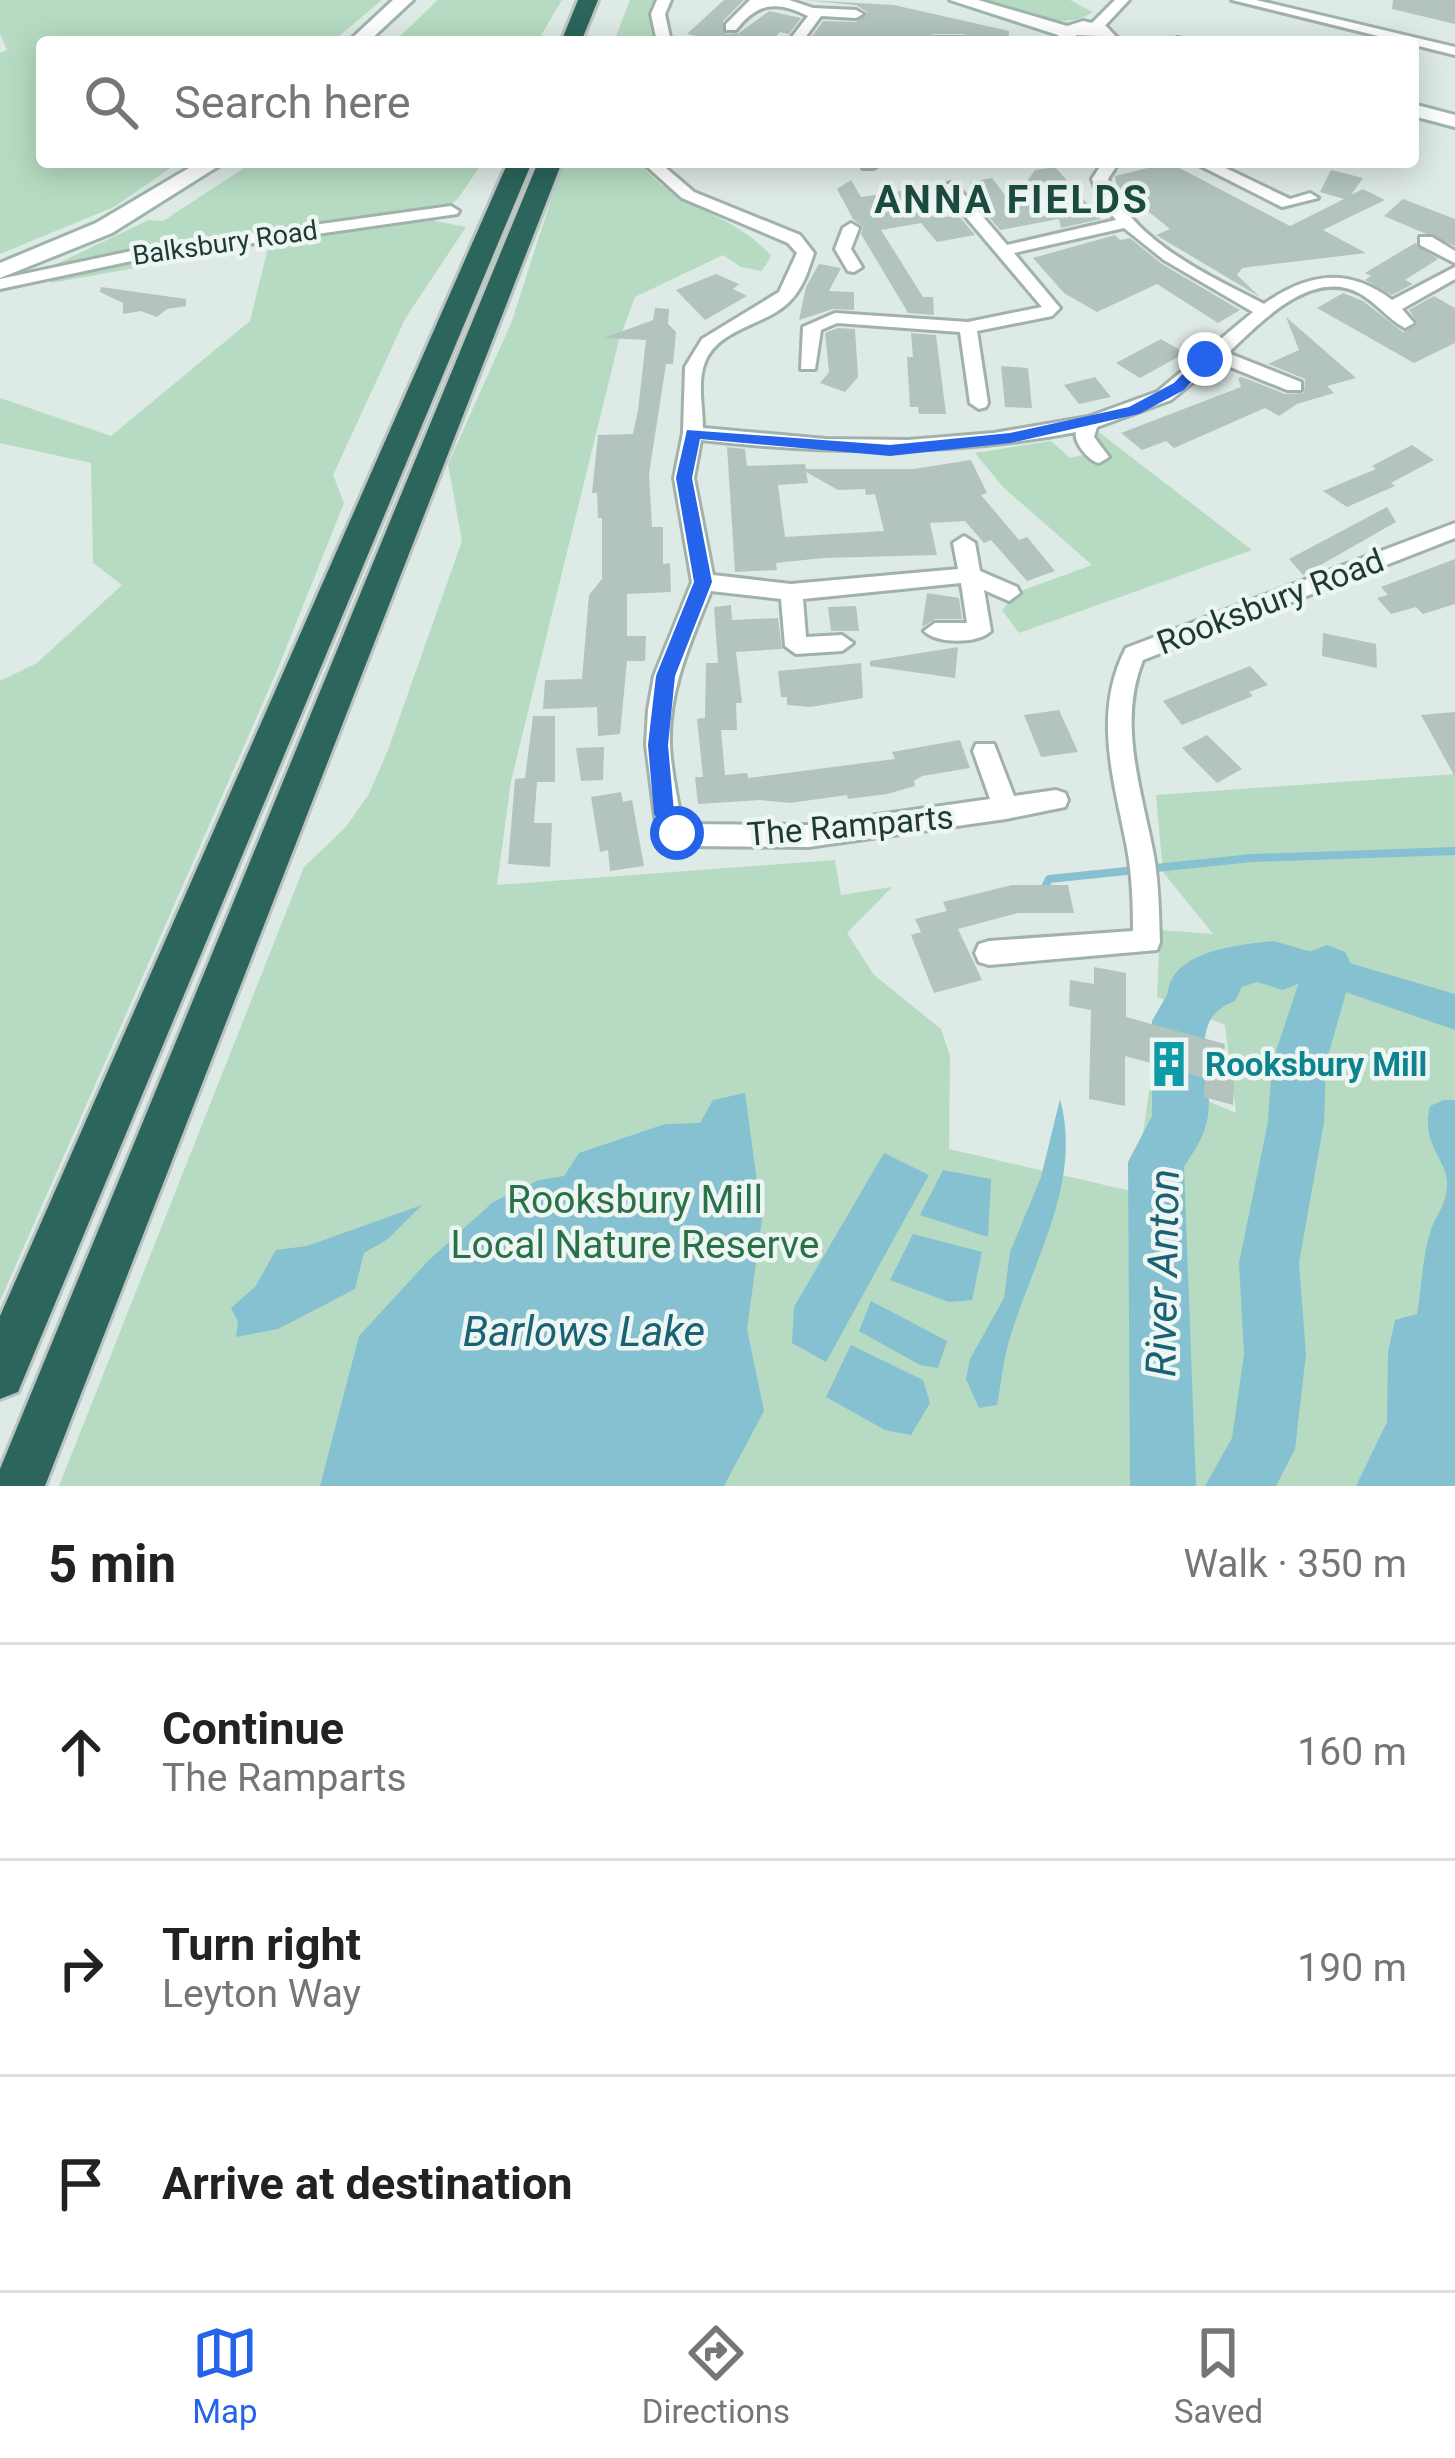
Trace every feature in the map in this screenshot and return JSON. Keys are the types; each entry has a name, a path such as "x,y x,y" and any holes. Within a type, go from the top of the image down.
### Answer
{"highway":[{"path":"573,36 588,0"},
{"path":"0,1374 517,168"},
{"path":"20,1486 548,168"}],"street":[{"path":"364,36 404,0"},
{"path":"663,36 658,14 664,0"},
{"path":"731,27 751,4 771,0 813,11 856,14"},
{"path":"959,0 1065,36"},
{"path":"1239,0 1290,6 1394,36"},
{"path":"1071,36 1095,28 1114,3"},
{"path":"801,36 814,19 813,11"},
{"path":"1386,34 1400,15"},
{"path":"916,28 927,36"},
{"path":"1095,28 1110,36"},
{"path":"1419,42 1455,51"},
{"path":"1419,112 1455,121"},
{"path":"0,272 104,228 204,168"},
{"path":"657,168 688,195 794,239 806,253"},
{"path":"1106,168 1100,186 1128,222 1196,272 1267,312"},
{"path":"1212,168 1284,213 1310,198"},
{"path":"808,364 812,327 823,321 870,319 968,327 1011,322 1051,308 950,188"},
{"name":"Balksbury Road","path":"0,284 141,254 451,211"},
{"path":"1003,251 1128,222"},
{"path":"850,228 843,249 854,267"},
{"path":"1426,241 1455,257"},
{"path":"806,253 843,249"},
{"path":"806,253 795,288 783,301 714,339 697,359 693,433 684,478 703,582 791,592 970,575 1009,593"},
{"path":"693,433 890,451 1089,424 1164,396 1267,312 1327,280 1344,282 1400,315 1455,272"},
{"path":"968,327 979,403"},
{"path":"1212,353 1294,386"},
{"path":"1089,424 1084,437 1099,457"},
{"name":"Rooksbury Road","path":"989,953 1147,942 1122,735 1122,675 1134,654 1455,530"},
{"path":"935,631 980,631 964,543"},
{"name":"The Ramparts","path":"703,582 666,676 660,710 664,814 677,833 808,836 1056,800"},
{"path":"791,592 796,646 842,643"},
{"name":"The Ramparts","path":"985,751 1006,809"}],"green space":[{"path":"0,0 382,0 339,36 36,36 36,168 170,168 114,207 0,254 0,53 7,50 0,34"},
{"path":"438,0 562,0 541,36 400,36"},
{"path":"630,0 660,0 658,36 616,36"},
{"path":"978,0 1070,0 1093,12 1066,21 1052,20"},
{"path":"244,168 479,168 435,221 466,227 405,319 333,475 344,503 277,671 0,1301 0,681 37,663 122,585 93,563 91,463 0,443 0,398 111,436 250,321 269,244 51,283 52,266 149,220 163,221"},
{"name":"Rooksbury Mill Local Nature Reserve","path":"561,168 645,168 669,190 740,230 771,256 762,271 741,267 723,255 635,297 619,340 511,781 497,885 835,860 841,895 892,887 847,933 874,975 941,1029 950,1056 949,1149 1135,1192 1151,1077 1236,1113 1225,1025 1157,997 1160,930 1213,934 1163,872 1156,795 1455,774 1455,1486 59,1486 304,867 345,828 369,794 388,750 462,541 448,464 512,321"},
{"path":"1100,433 1252,550 1019,633 1002,610 1018,592 1092,565 1003,487 975,453 1051,441 1070,458 1098,451 1092,435"}],"water":[{"path":"1274,941 1455,994 1455,1030 1331,987 1300,983 1283,990 1257,982 1204,999 1187,1025 1166,1016 1171,981 1192,960 1219,950"},
{"name":"Barlows Lake","path":"745,1093 762,1219 747,1329 764,1411 724,1486 320,1486 359,1336 428,1261 493,1202 539,1180 564,1176 579,1153 665,1124 700,1123 713,1100"},
{"path":"1060,1099 1065,1161 1060,1192 1009,1341 997,1405 979,1408 966,1379 970,1359 1004,1298 1010,1252 1041,1177"},
{"path":"1455,1100 1455,1486 1356,1486 1387,1422 1388,1352 1395,1320 1417,1314 1428,1240 1445,1198 1446,1177 1428,1120 1430,1106"},
{"path":"884,1153 929,1175 826,1362 792,1343 794,1307"},
{"path":"943,1170 991,1179 988,1237 920,1215"},
{"path":"422,1205 388,1239 364,1253 355,1289 278,1329 236,1337 238,1322 231,1308 255,1287 276,1250 307,1246"},
{"path":"913,1234 982,1252 972,1300 949,1302 890,1280"},
{"path":"871,1301 947,1341 938,1368 920,1365 859,1331"},
{"path":"851,1345 923,1380 930,1403 911,1435 885,1430 826,1397"}],"building":[{"path":"724,0 744,0 723,21 726,34 739,33 769,11 801,18 789,34 776,36 687,34"},
{"path":"803,0 894,5 1009,31 1009,36 812,36 823,21 856,22 867,12 856,5"},
{"path":"1393,0 1455,0 1455,24 1392,9"},
{"path":"1056,168 1101,219 1061,228 1059,219 1000,230 983,210 989,209 970,182 992,178 1011,203 1035,170"},
{"path":"1148,168 1179,168 1290,226 1344,199 1320,192 1331,170 1363,178 1351,195 1363,189 1385,200 1323,230 1366,253 1242,268 1237,275 1260,297 1156,235 1170,229 1117,186 1115,176"},
{"path":"851,180 861,197 921,188 935,208 946,217 958,215 975,235 937,242 921,223 881,230 923,297 933,297 934,315 908,313 861,234 863,227 853,219 837,189"},
{"path":"1403,199 1455,219 1455,246 1384,216"},
{"path":"1115,235 1120,240 1130,238 1162,264 1240,310 1218,323 1157,284 1097,312 1064,293 1033,258"},
{"path":"1415,243 1438,259 1405,280 1413,284 1392,295 1365,280 1371,276 1365,273"},
{"path":"819,264 841,268 829,291 854,292 854,310 833,309 799,320 806,287"},
{"path":"716,274 739,284 733,289 747,296 705,320 676,290"},
{"path":"101,287 186,299 186,306 167,309 157,317 141,311 123,314 123,303 100,292"},
{"path":"1343,293 1363,301 1403,332 1418,324 1409,310 1434,296 1455,308 1455,343 1414,363 1317,308"},
{"path":"655,308 669,309 668,324 676,332 673,364 666,364 649,474 652,527 663,527 663,564 670,563 671,592 627,594 627,636 646,636 645,661 627,661 620,734 598,736 597,707 543,709 545,680 582,679 589,595 602,579 602,518 598,518 597,493 592,493 598,435 633,434 638,410 646,340 604,338 653,320"},
{"path":"1286,317 1356,378 1327,386 1334,393 1297,404 1279,416 1265,408 1174,448 1166,441 1142,450 1121,433 1241,387 1238,378 1242,377 1285,394 1304,393 1305,379 1268,364 1299,350"},
{"path":"855,329 858,377 845,392 820,383 829,372 825,333"},
{"path":"911,333 936,335 946,414 919,414 918,407 910,407 907,357 913,357"},
{"path":"1161,339 1185,353 1140,378 1116,363"},
{"path":"1001,366 1028,368 1032,408 1005,407"},
{"path":"1095,377 1111,397 1079,404 1064,385"},
{"path":"1412,445 1434,460 1391,483 1395,486 1347,507 1323,491 1376,469 1372,466"},
{"path":"727,447 745,449 747,466 913,469 971,460 987,493 981,495 1019,540 1027,537 1055,571 1027,581 991,540 984,543 965,521 930,523 937,555 823,558 776,563 777,570 735,572","holes":["806,472 838,490 865,489 866,495 875,494 884,531 785,537 778,485 808,483"]},
{"path":"1387,507 1396,522 1303,575 1289,559"},
{"path":"1455,559 1455,604 1423,614 1416,607 1391,614 1377,598 1388,595 1381,587"},
{"path":"927,593 959,598 962,619 935,619 922,627"},
{"path":"731,605 732,620 778,618 782,649 736,652 742,703 736,703 737,730 721,730 725,775 747,773 748,778 895,759 892,752 960,740 970,768 922,776 914,781 915,786 887,794 790,803 698,804 695,777 703,777 697,719 705,718 706,663 718,663 714,607"},
{"path":"856,606 859,631 831,631 828,607"},
{"path":"1323,633 1376,644 1377,668 1322,656"},
{"path":"958,647 955,678 870,666 870,661"},
{"path":"861,663 863,698 811,707 787,705 787,697 781,697 778,671"},
{"path":"1250,666 1268,685 1249,692 1253,696 1182,725 1163,701"},
{"path":"1059,710 1078,752 1041,757 1024,715"},
{"path":"1455,712 1455,777 1421,715"},
{"path":"533,716 555,716 555,782 537,782 534,823 552,823 550,867 508,864 515,779 525,778"},
{"path":"1207,735 1242,769 1217,783 1182,748"},
{"path":"604,747 603,780 581,781 576,748"},
{"path":"621,792 623,802 632,800 644,866 610,871 608,850 600,852 591,797"},
{"path":"1012,885 1068,885 1074,913 1018,913 958,929 982,980 934,993 911,935 921,932 915,919 947,911 943,902"},
{"path":"1094,967 1126,973 1126,1017 1225,1044 1223,1065 1235,1068 1233,1105 1204,1097 1205,1078 1125,1056 1125,1106 1089,1099 1091,1010 1069,1006 1070,980 1094,984"}],"waterway":[{"path":"1046,885 1049,879 1252,858 1455,851"},
{"name":"River Anton","path":"1238,1486 1263,1449 1275,1354 1269,1263 1296,1122 1299,1063 1327,968"},
{"name":"River Anton","path":"1163,1486 1156,1162 1180,1122 1178,1021 1198,989 1217,984"}],"place":[{"name":"Rooksbury Mill","path":"1169,1064"}],"district":[{"name":"ANNA FIELDS","path":"1012,199"}],"route":[{"path":"677,833 664,814 658,745 666,676 703,582 684,478 693,433 890,451 1010,438 1089,424 1149,404 1179,387 1205,359"}]}
